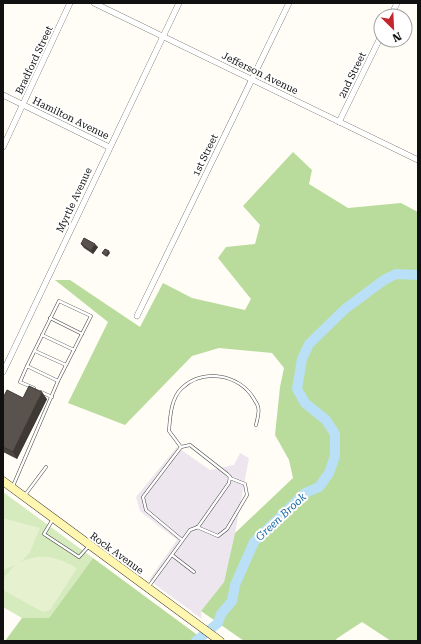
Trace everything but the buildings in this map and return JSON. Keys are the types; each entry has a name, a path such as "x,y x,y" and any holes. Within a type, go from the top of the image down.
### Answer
{"street":[{"name":"Bradford Street","path":"3,147 70,3"},
{"name":"Jefferson Avenue","path":"94,3 418,160"},
{"name":"Myrtle Avenue","path":"3,372 179,3"},
{"name":"1st Street","path":"137,316 289,3"},
{"name":"2nd Street","path":"339,122 375,48"},
{"name":"Hamilton Avenue","path":"3,95 109,147"},
{"name":"Rock Avenue","path":"3,481 217,639"}],"lane":[{"path":"12,488 52,397 58,381 91,316 59,301 20,382 52,397"},
{"path":"50,318 82,334"},
{"path":"42,335 74,350"},
{"path":"35,351 66,365"},
{"path":"27,366 58,381"},
{"path":"181,447 169,431 170,410 181,388 199,377 220,376 235,381 249,391 259,407 256,425"},
{"path":"148,588 190,530 197,528 218,536 227,529 247,495 245,484 230,478 190,445 181,447 143,497 146,510 182,540"},
{"path":"24,497 46,467"},
{"path":"197,528 229,482 230,478"},
{"path":"53,518 44,534 79,557 90,545"},
{"path":"172,555 194,572"}],"shaded area":[{"path":"177,447 210,470 234,465 240,453 249,458 224,582 201,611 202,619 149,580 177,540 140,511 136,497"}],"green space":[{"path":"293,152 312,170 309,184 348,208 401,203 418,212 418,641 391,641 362,622 336,639 337,641 244,641 201,611 224,582 235,533 293,478 289,460 275,435 280,387 284,368 272,353 219,348 192,356 125,425 68,403 108,322 55,280 70,280 140,327 163,283 192,298 245,310 251,299 218,258 226,247 255,244 260,225 243,206"},
{"path":"3,492 93,558 49,618 22,618 3,607"},
{"path":"3,518 40,528 30,552 21,562 36,557 43,557 63,561 77,568 50,610 43,612 3,590 3,579 15,565 3,570"},
{"path":"93,558 196,634 198,641 5,641 22,618 49,618"}],"waterway":[{"name":"Green Brook","path":"196,641 218,623 221,614 232,601 235,585 254,542 305,493 319,487 329,473 335,456 335,434 326,420 305,403 297,389 302,359 309,344 345,309 384,280 396,274 418,275"}]}
